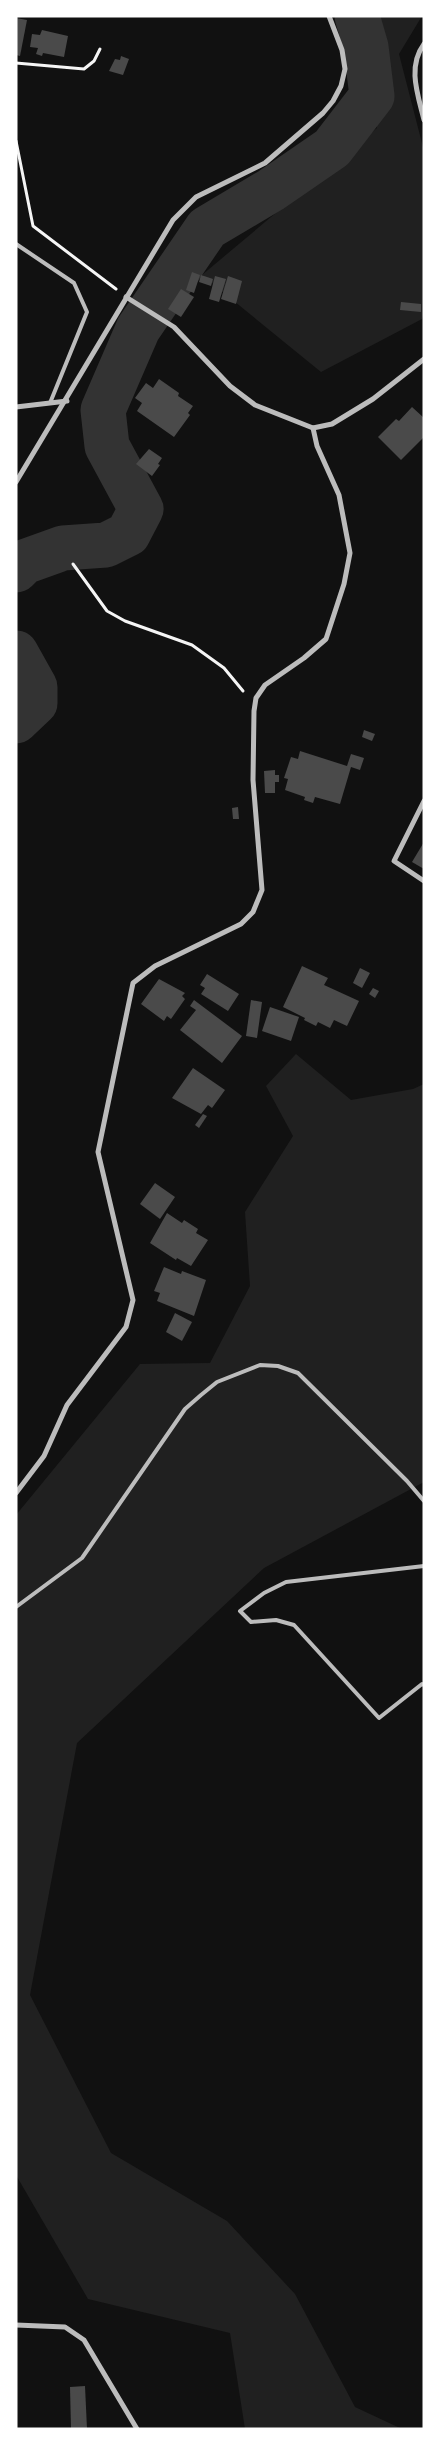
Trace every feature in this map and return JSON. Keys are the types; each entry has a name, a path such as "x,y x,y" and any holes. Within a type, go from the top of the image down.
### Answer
{"street":[{"path":"16,482 67,401 126,296 173,220 196,197 265,162 323,113 333,101 341,86 345,69 342,50 329,16"},
{"path":"424,44 419,51 414,71 424,120"},
{"path":"126,296 174,326 230,386 255,405 313,428 332,424 373,400 424,358"},
{"path":"16,408 67,401"},
{"path":"16,1493 44,1456 67,1405 126,1327 132,1300 98,1152 134,983 155,966 241,924 253,912 262,890 253,780 254,711 256,698 265,685 326,640 344,584 350,553 339,495 317,446 313,428"},
{"path":"424,801 394,861 424,881"},
{"path":"16,2325 65,2327 84,2340 137,2429"}],"lane":[{"path":"16,244 74,283 87,312 50,403"},
{"path":"16,1607 82,1558 185,1409 217,1382 260,1365 278,1366 298,1373 407,1481 424,1501"},
{"path":"424,1566 286,1582 264,1593 240,1611 252,1622 276,1620 294,1625 379,1718 422,1684 424,1685"}],"path":[{"path":"16,63 84,69 94,61 100,49"},
{"path":"16,142 33,226 126,296"},
{"path":"73,564 100,603 116,617 192,645 224,668 235,680"}],"shaded area":[{"path":"366,16 422,16 399,54 424,151 424,313 422,319 321,372 202,275 377,128"},
{"path":"296,1054 351,1100 413,1089 424,1084 424,1482 264,1568 77,1743 30,1995 111,2153 227,2221 295,2294 355,2407 402,2429 245,2429 230,2333 88,2299 16,2175 16,1515 140,1364 210,1363 250,1286 245,1212 293,1136 266,1086"}],"building":[{"path":"16,18 27,20 20,56 16,55"},
{"path":"42,30 68,36 64,57 43,53 42,56 36,54 38,48 30,47 32,34 40,35"},
{"path":"121,56 129,59 123,75 109,71 115,59 120,60"},
{"path":"192,272 200,275 194,293 186,290"},
{"path":"201,275 213,279 211,286 199,282"},
{"path":"215,276 226,279 219,302 209,299"},
{"path":"228,276 242,281 236,304 221,299"},
{"path":"181,289 194,297 181,317 168,309"},
{"path":"401,302 421,304 421,312 400,310"},
{"path":"159,379 193,406 188,413 190,415 174,437 137,411 142,403 135,398 146,383 153,388"},
{"path":"412,407 424,418 424,437 401,460 378,437 396,419 399,421"},
{"path":"149,449 162,458 158,464 160,465 152,476 136,464"},
{"path":"364,730 375,734 372,741 362,737"},
{"path":"300,751 347,766 351,754 364,758 360,770 351,767 340,804 315,797 313,803 304,800 305,797 285,790 288,779 284,778 291,757 298,759"},
{"path":"275,770 275,775 279,775 279,782 275,782 275,793 265,793 264,771"},
{"path":"238,807 239,819 233,819 232,808"},
{"path":"424,842 424,869 412,862"},
{"path":"302,966 328,978 324,985 359,1001 347,1026 334,1020 330,1028 318,1022 316,1026 283,1007"},
{"path":"360,968 370,973 362,988 353,983"},
{"path":"207,974 239,994 228,1011 201,994 205,988 200,985"},
{"path":"159,979 185,993 182,996 185,999 171,1019 167,1016 164,1021 141,1004"},
{"path":"373,988 379,991 375,998 369,994"},
{"path":"194,1000 242,1036 222,1063 180,1030 196,1010 190,1006"},
{"path":"251,1000 262,1002 257,1038 246,1036"},
{"path":"270,1007 299,1017 291,1041 262,1031"},
{"path":"193,1068 225,1090 212,1108 208,1105 201,1114 172,1098"},
{"path":"203,1114 207,1116 199,1128 195,1125"},
{"path":"155,1183 175,1197 160,1219 140,1204"},
{"path":"167,1213 182,1223 184,1220 198,1229 196,1233 208,1240 191,1266 177,1258 176,1260 150,1243"},
{"path":"164,1267 181,1274 182,1271 206,1280 194,1316 157,1301 160,1293 154,1291"},
{"path":"175,1313 192,1322 182,1341 166,1332"},
{"path":"85,2386 87,2429 71,2429 70,2387"}],"waterway":[{"path":"16,570 24,562 63,548 106,545 128,534 141,509 107,446 103,410 138,329 207,228 271,190 332,148 372,96 366,47 357,16"},
{"path":"16,653 35,687 35,703 16,721"}]}
